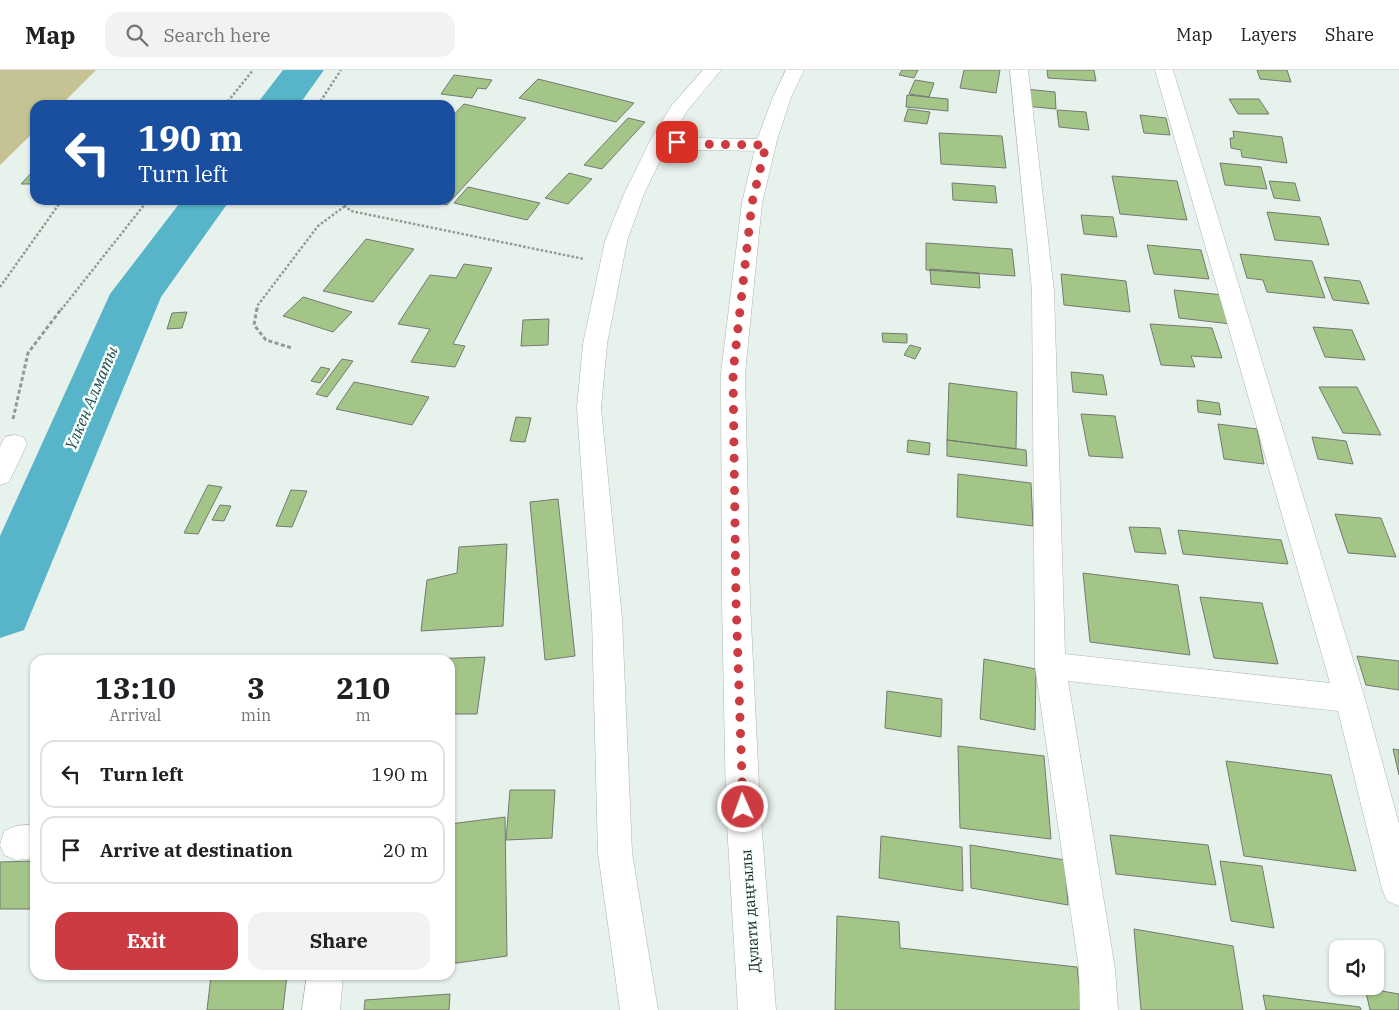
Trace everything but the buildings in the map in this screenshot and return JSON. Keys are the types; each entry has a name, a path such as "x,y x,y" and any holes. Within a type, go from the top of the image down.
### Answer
{"street":[{"path":"639,1010 615,853 607,618 589,408 595,344 616,241 634,194 661,139 679,109 712,70"},
{"name":"Дулати даңғылы","path":"757,1010 742,788 736,601 733,373 752,203 766,145 782,98 795,70"},
{"path":"1020,70 1043,291 1050,666 1097,970 1099,1010"},
{"path":"1164,70 1350,699 1399,889"},
{"path":"661,139 693,144 766,145"},
{"path":"0,475 14,444"},
{"path":"1050,666 1350,699"},
{"path":"321,1010 325,980"}],"path":[{"path":"229,100 253,70"},
{"path":"321,100 341,70"},
{"path":"0,287 58,205"},
{"path":"14,444 13,413 28,353 84,279 144,205"},
{"path":"292,348 266,340 254,325 258,305 318,226 345,206 351,211 612,265"}],"shaded area":[{"path":"0,70 96,70 66,100 30,100 30,136 0,165"}],"waterway":[{"name":"Үлкен Алматы","path":"281,100 304,70"},
{"name":"Үлкен Алматы","path":"0,610 136,294 202,205"}],"route":[{"path":"677,142 766,145 752,203 733,373 736,601 743,807"}]}
